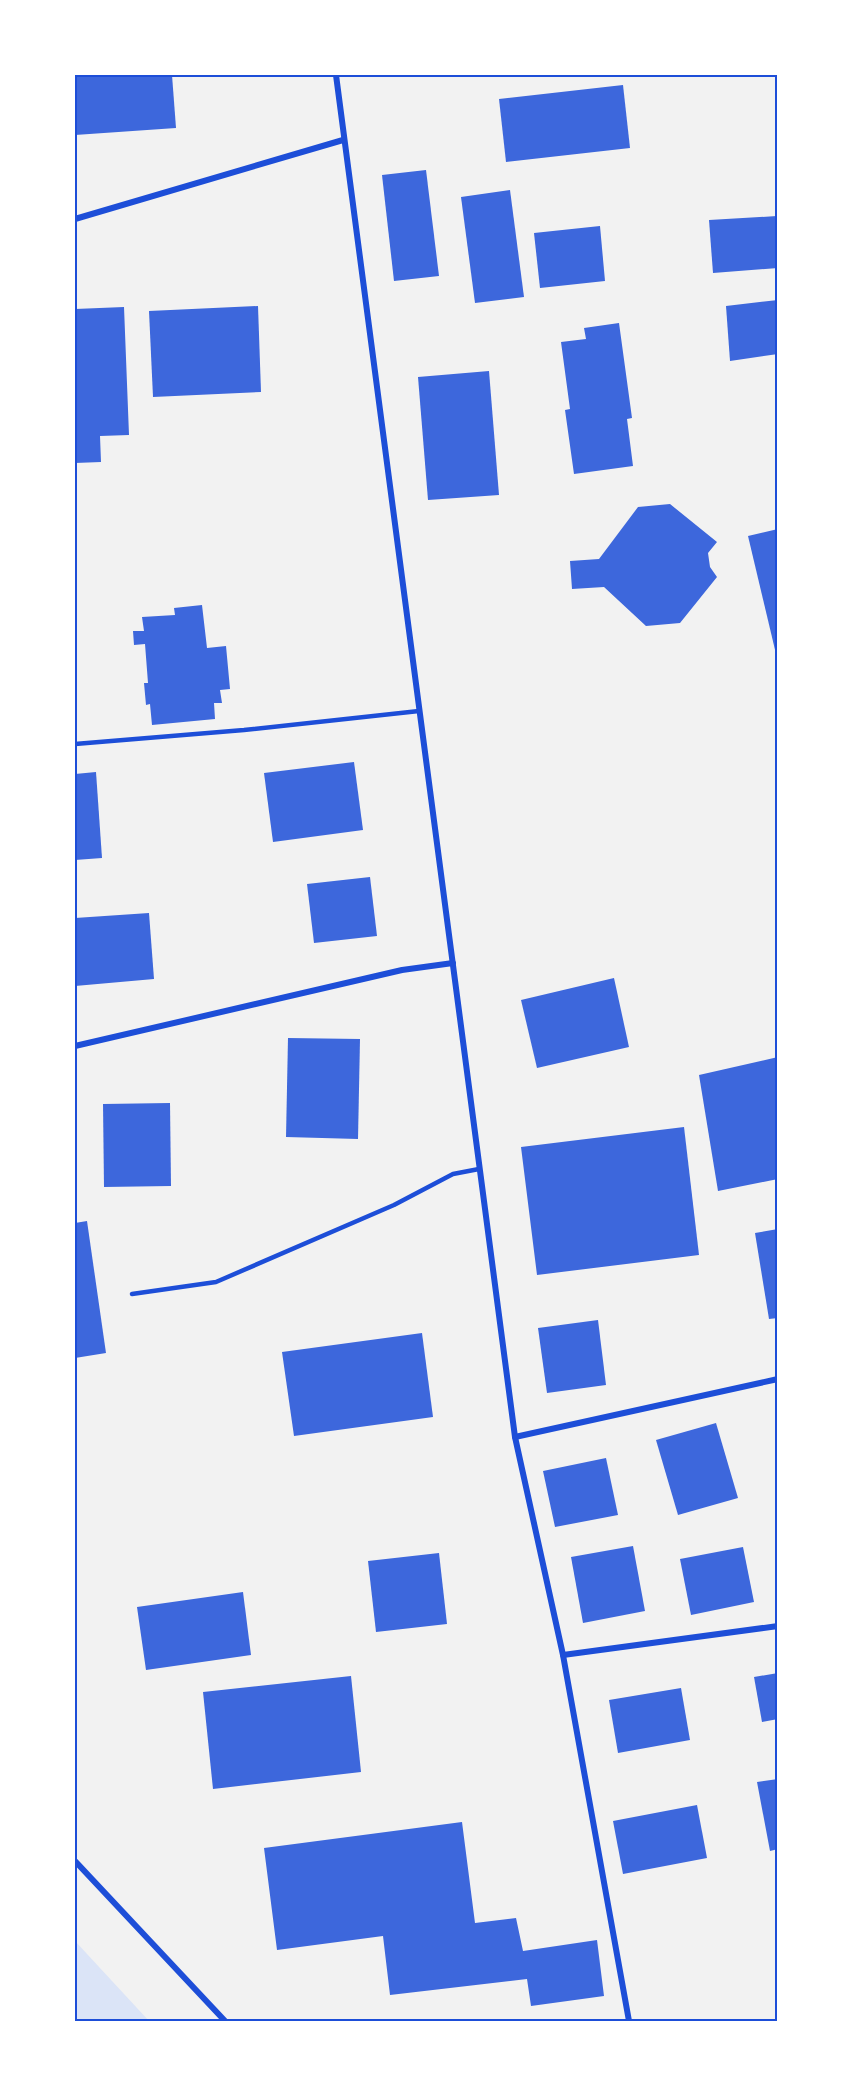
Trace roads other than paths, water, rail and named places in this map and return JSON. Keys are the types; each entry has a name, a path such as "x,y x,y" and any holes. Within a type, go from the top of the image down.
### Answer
{"street":[{"path":"336,75 515,1437 564,1655 629,2021"},
{"path":"75,219 343,140"},
{"path":"75,1046 402,970 453,963"},
{"path":"515,1437 778,1379"},
{"path":"564,1655 778,1626"},
{"path":"75,1861 225,2021"}],"lane":[{"path":"75,744 244,730 419,711"},
{"path":"132,1294 216,1281 394,1205 453,1174 479,1169"}]}
